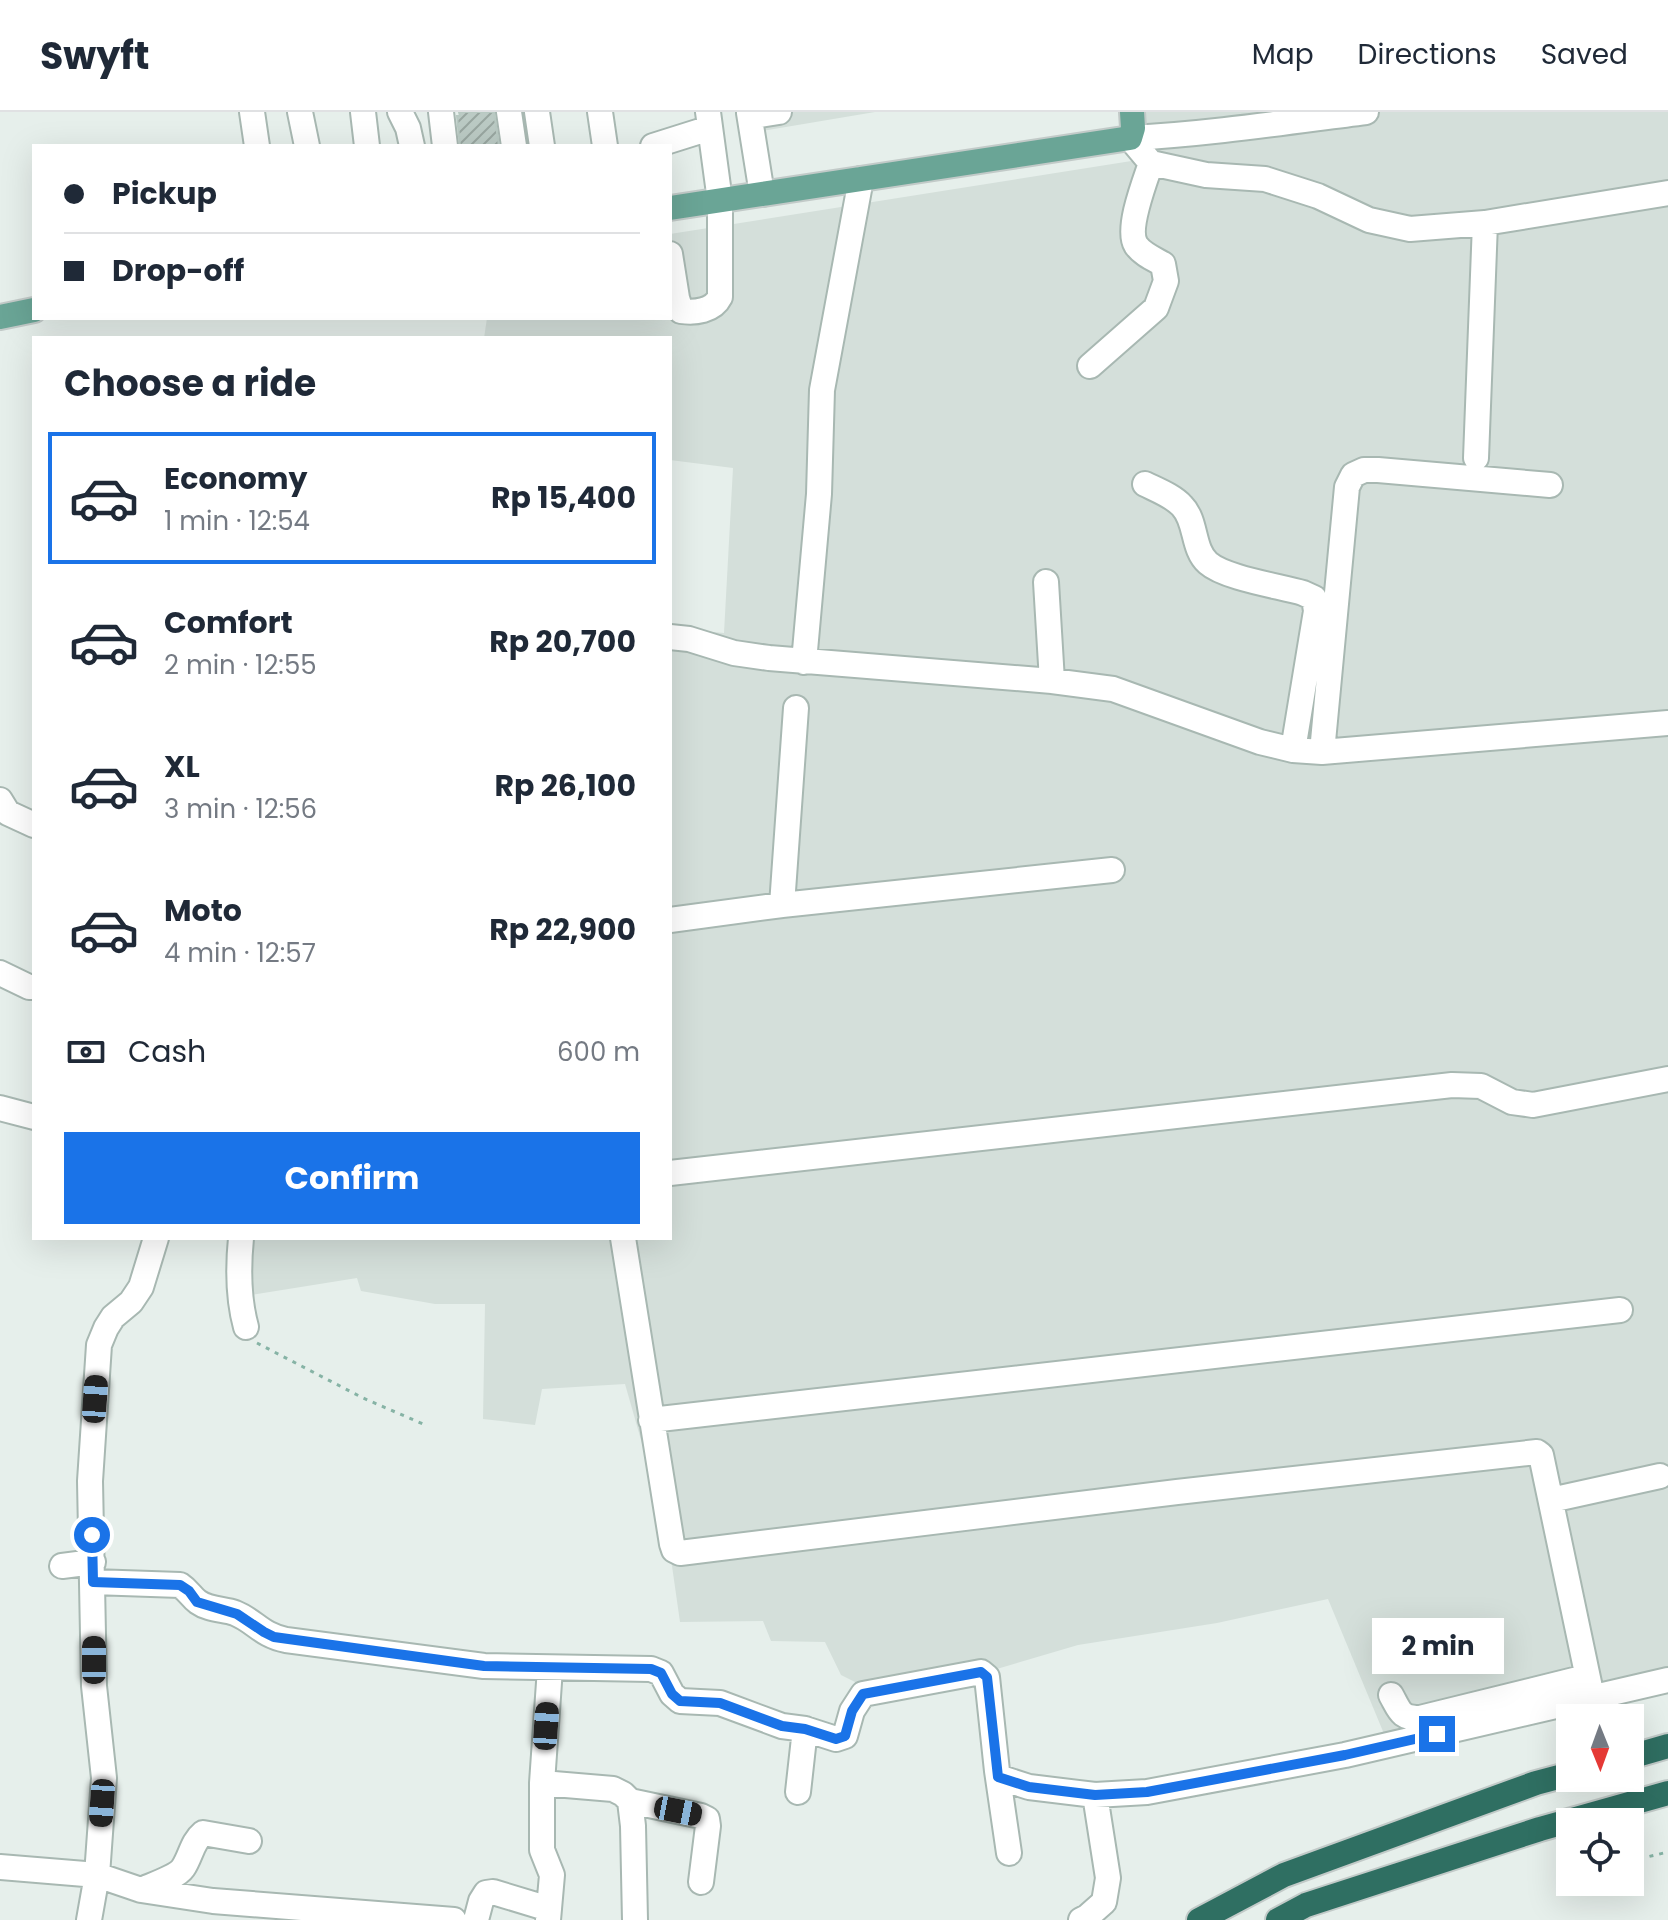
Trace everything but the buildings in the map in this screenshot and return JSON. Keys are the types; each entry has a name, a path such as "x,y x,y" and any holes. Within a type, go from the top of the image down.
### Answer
{"highway":[{"path":"1644,1753 1668,1746"},
{"path":"1199,1920 1284,1875 1556,1778"},
{"path":"1278,1920 1306,1905 1540,1829 1668,1793"}],"main road":[{"path":"672,208 1130,138 1132,112"},
{"path":"0,317 32,310"}],"street":[{"path":"252,112 257,144"},
{"path":"300,112 307,144"},
{"path":"363,112 367,144"},
{"path":"395,144 399,112"},
{"path":"399,112 408,128 412,144"},
{"path":"441,112 445,144"},
{"path":"509,112 514,144"},
{"path":"537,112 542,144"},
{"path":"600,112 605,144"},
{"path":"762,194 749,113 779,112"},
{"path":"1130,138 1167,136 1268,118 1366,112"},
{"path":"657,144 709,120 720,201 720,297 716,304 705,310 681,311 672,267"},
{"path":"1130,138 1151,163 1206,175 1265,179 1318,196 1369,220 1410,229 1485,223 1668,193"},
{"path":"1090,366 1156,308 1166,281 1163,264 1135,244 1132,230 1151,163"},
{"path":"804,662 819,494 822,390 861,179"},
{"path":"1476,458 1485,223"},
{"path":"1322,752 1347,487 1353,475 1364,470 1378,470 1550,485"},
{"path":"1145,484 1183,507 1202,556 1210,565 1226,573 1314,598 1316,611 1293,750"},
{"path":"1046,582 1052,681"},
{"path":"672,637 689,639 734,653 804,662 1052,681 1113,689 1260,742 1293,750 1322,752 1668,723"},
{"path":"782,905 796,708"},
{"path":"0,800 8,813 32,824"},
{"path":"672,920 1112,870"},
{"path":"0,973 32,987"},
{"path":"672,1173 1452,1085 1481,1086 1512,1102 1533,1105 1668,1079"},
{"path":"0,1108 32,1116"},
{"path":"89,1920 97,1875 104,1778 94,1686 90,1481 99,1345 113,1317 131,1302 141,1287 155,1240"},
{"path":"241,1240 240,1288 246,1327"},
{"path":"623,1240 672,1544 674,1550 680,1553 1177,1492 1537,1452 1541,1455 1551,1500 1589,1687"},
{"path":"651,1420 1620,1310"},
{"path":"1551,1500 1660,1476"},
{"path":"62,1566 180,1585 197,1602 237,1614 264,1632 286,1640 484,1666 651,1669 661,1673 672,1694 680,1701 720,1703 782,1726 805,1729 836,1739 845,1736 852,1711 863,1694 981,1672 987,1677 1009,1853"},
{"path":"476,1920 481,1901 486,1893 493,1892 548,1914 552,1875 542,1850 542,1783 550,1668"},
{"path":"1391,1695 1407,1718 1420,1718 1589,1687 1668,1680"},
{"path":"998,1777 1029,1787 1095,1795 1147,1792 1345,1755 1589,1687"},
{"path":"798,1792 805,1729"},
{"path":"542,1783 613,1789 630,1801 707,1819 701,1882"},
{"path":"1081,1920 1104,1902 1108,1878 1095,1795"},
{"path":"630,1801 635,1920"},
{"path":"141,1890 178,1873 203,1833 249,1841"},
{"path":"0,1867 97,1875 141,1890 213,1901 454,1920"}],"path":[{"path":"246,1327 255,1342 363,1398 423,1424"},
{"path":"1644,1858 1668,1852"}],"shaded area":[{"path":"759,112 875,112 762,131"},
{"path":"1134,112 1668,112 1668,1680 1387,1741 1328,1599 1217,1623 1078,1645 963,1679 873,1691 841,1675 825,1642 771,1641 763,1621 680,1622 667,1531 625,1384 542,1389 535,1425 483,1419 485,1304 435,1304 361,1291 357,1278 251,1295 254,1240 672,1240 672,628 724,633 733,468 672,460 672,336 484,336 487,320 672,320 672,234 1144,159"}],"route":[{"path":"92,1535 93,1582 180,1585 197,1602 237,1614 274,1637 484,1666 651,1669 661,1673 672,1694 680,1701 720,1703 782,1726 805,1729 836,1739 845,1736 852,1711 863,1694 981,1672 987,1677 998,1777 1029,1787 1095,1795 1147,1792 1345,1755 1437,1734"}]}
